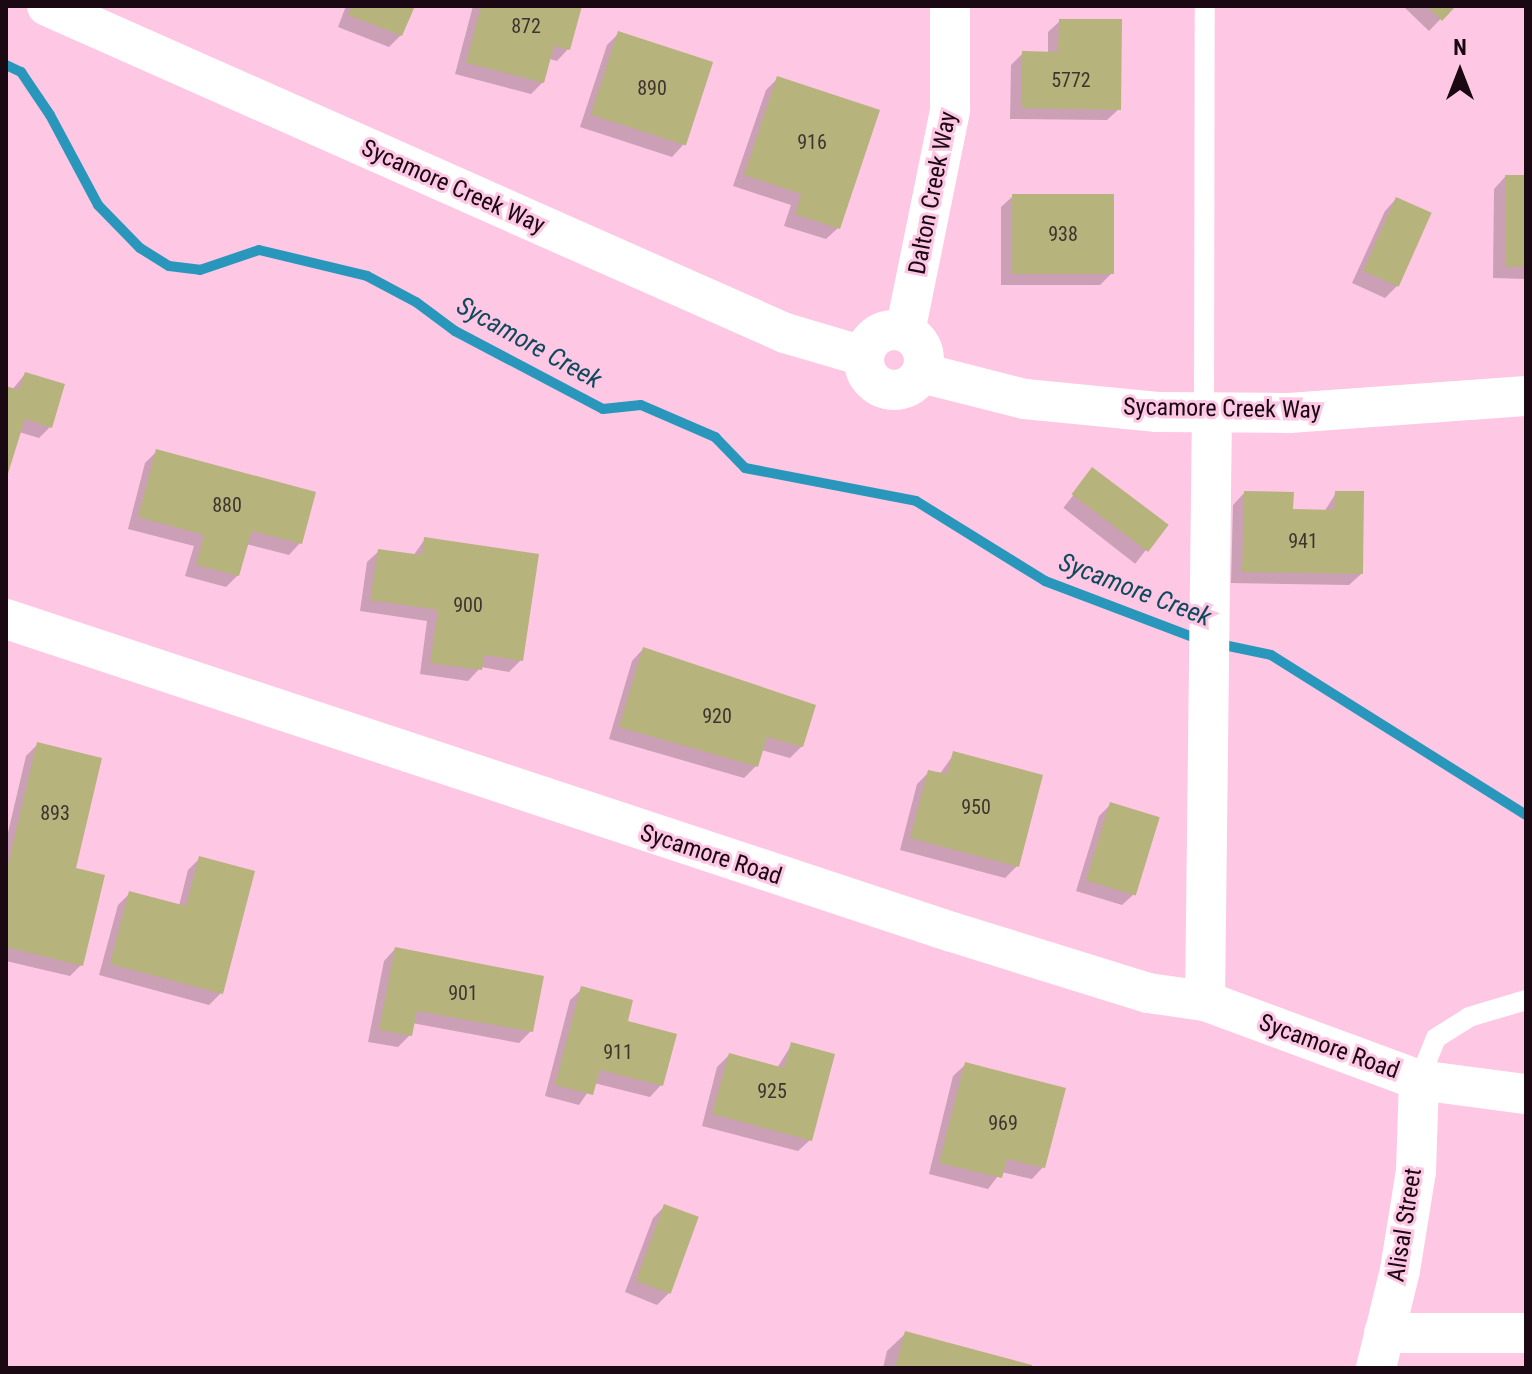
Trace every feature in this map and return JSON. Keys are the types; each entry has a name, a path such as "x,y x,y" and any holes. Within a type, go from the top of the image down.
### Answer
{"street":[{"name":"Sycamore Creek Way","path":"47,6 785,333 863,356"},
{"name":"Dalton Creek Way","path":"905,332 950,110 950,6"},
{"path":"905,332 921,347 922,373 903,390 885,390 870,379 863,356 877,335 905,332"},
{"name":"Sycamore Creek Way","path":"922,373 1025,399 1208,413 1289,413 1526,396"},
{"path":"1205,1001 1210,618 1208,413"},
{"name":"Sycamore Road","path":"6,619 936,927 1148,993 1205,1001 1419,1080 1526,1094"},
{"name":"Alisal Street","path":"1380,1351 1416,1171 1419,1080"},
{"path":"1380,1351 1526,1333"}],"lane":[{"path":"1205,6 1208,413"},
{"path":"1419,1080 1436,1038 1469,1017 1526,1000"}],"building":[{"path":"352,6 415,6 402,36 348,15"},
{"path":"481,6 582,6 570,50 554,46 544,83 466,63"},
{"path":"1427,6 1456,6 1442,21"},
{"path":"1059,19 1122,19 1121,110 1021,108 1022,51 1058,52"},
{"path":"618,31 713,62 686,146 591,115"},
{"path":"777,76 880,110 840,229 795,214 801,194 744,175"},
{"path":"1505,175 1526,175 1526,267 1505,267"},
{"path":"1012,194 1114,194 1114,274 1012,274"},
{"path":"1396,197 1432,213 1399,287 1363,271"},
{"path":"25,372 65,384 52,428 25,419 6,480 6,386 19,390"},
{"path":"156,449 316,492 302,544 252,531 239,576 196,565 204,535 138,517"},
{"path":"1092,467 1169,525 1148,552 1072,494"},
{"path":"1244,491 1294,492 1293,509 1334,510 1335,491 1364,491 1363,574 1242,572"},
{"path":"424,537 539,554 523,661 484,655 482,670 430,663 438,610 370,600 378,549 422,555"},
{"path":"643,647 816,705 803,747 767,737 758,767 619,727"},
{"path":"37,742 102,758 76,868 105,875 83,966 6,947 6,873"},
{"path":"953,751 1043,775 1019,867 910,838 928,770 947,774"},
{"path":"1110,802 1160,817 1136,896 1086,880"},
{"path":"199,856 255,871 223,994 110,964 129,891 186,906"},
{"path":"395,947 544,976 533,1032 417,1011 412,1036 379,1030"},
{"path":"581,986 633,1000 628,1021 677,1034 663,1086 600,1070 593,1095 555,1085"},
{"path":"791,1042 835,1054 812,1141 712,1114 729,1053 784,1068"},
{"path":"965,1062 1066,1088 1045,1168 1007,1159 1002,1178 939,1163"},
{"path":"664,1204 699,1217 671,1294 636,1281"},
{"path":"905,1331 1032,1365 1032,1368 895,1368"}],"waterway":[{"name":"Sycamore Creek","path":"6,65 21,72 50,115 98,205 140,248 169,266 200,270 259,250 367,276 416,302 455,331 603,409 641,405 715,437 745,468 916,501 1045,581 1200,640"},
{"name":"Sycamore Creek","path":"1219,644 1271,655 1526,815"}]}
